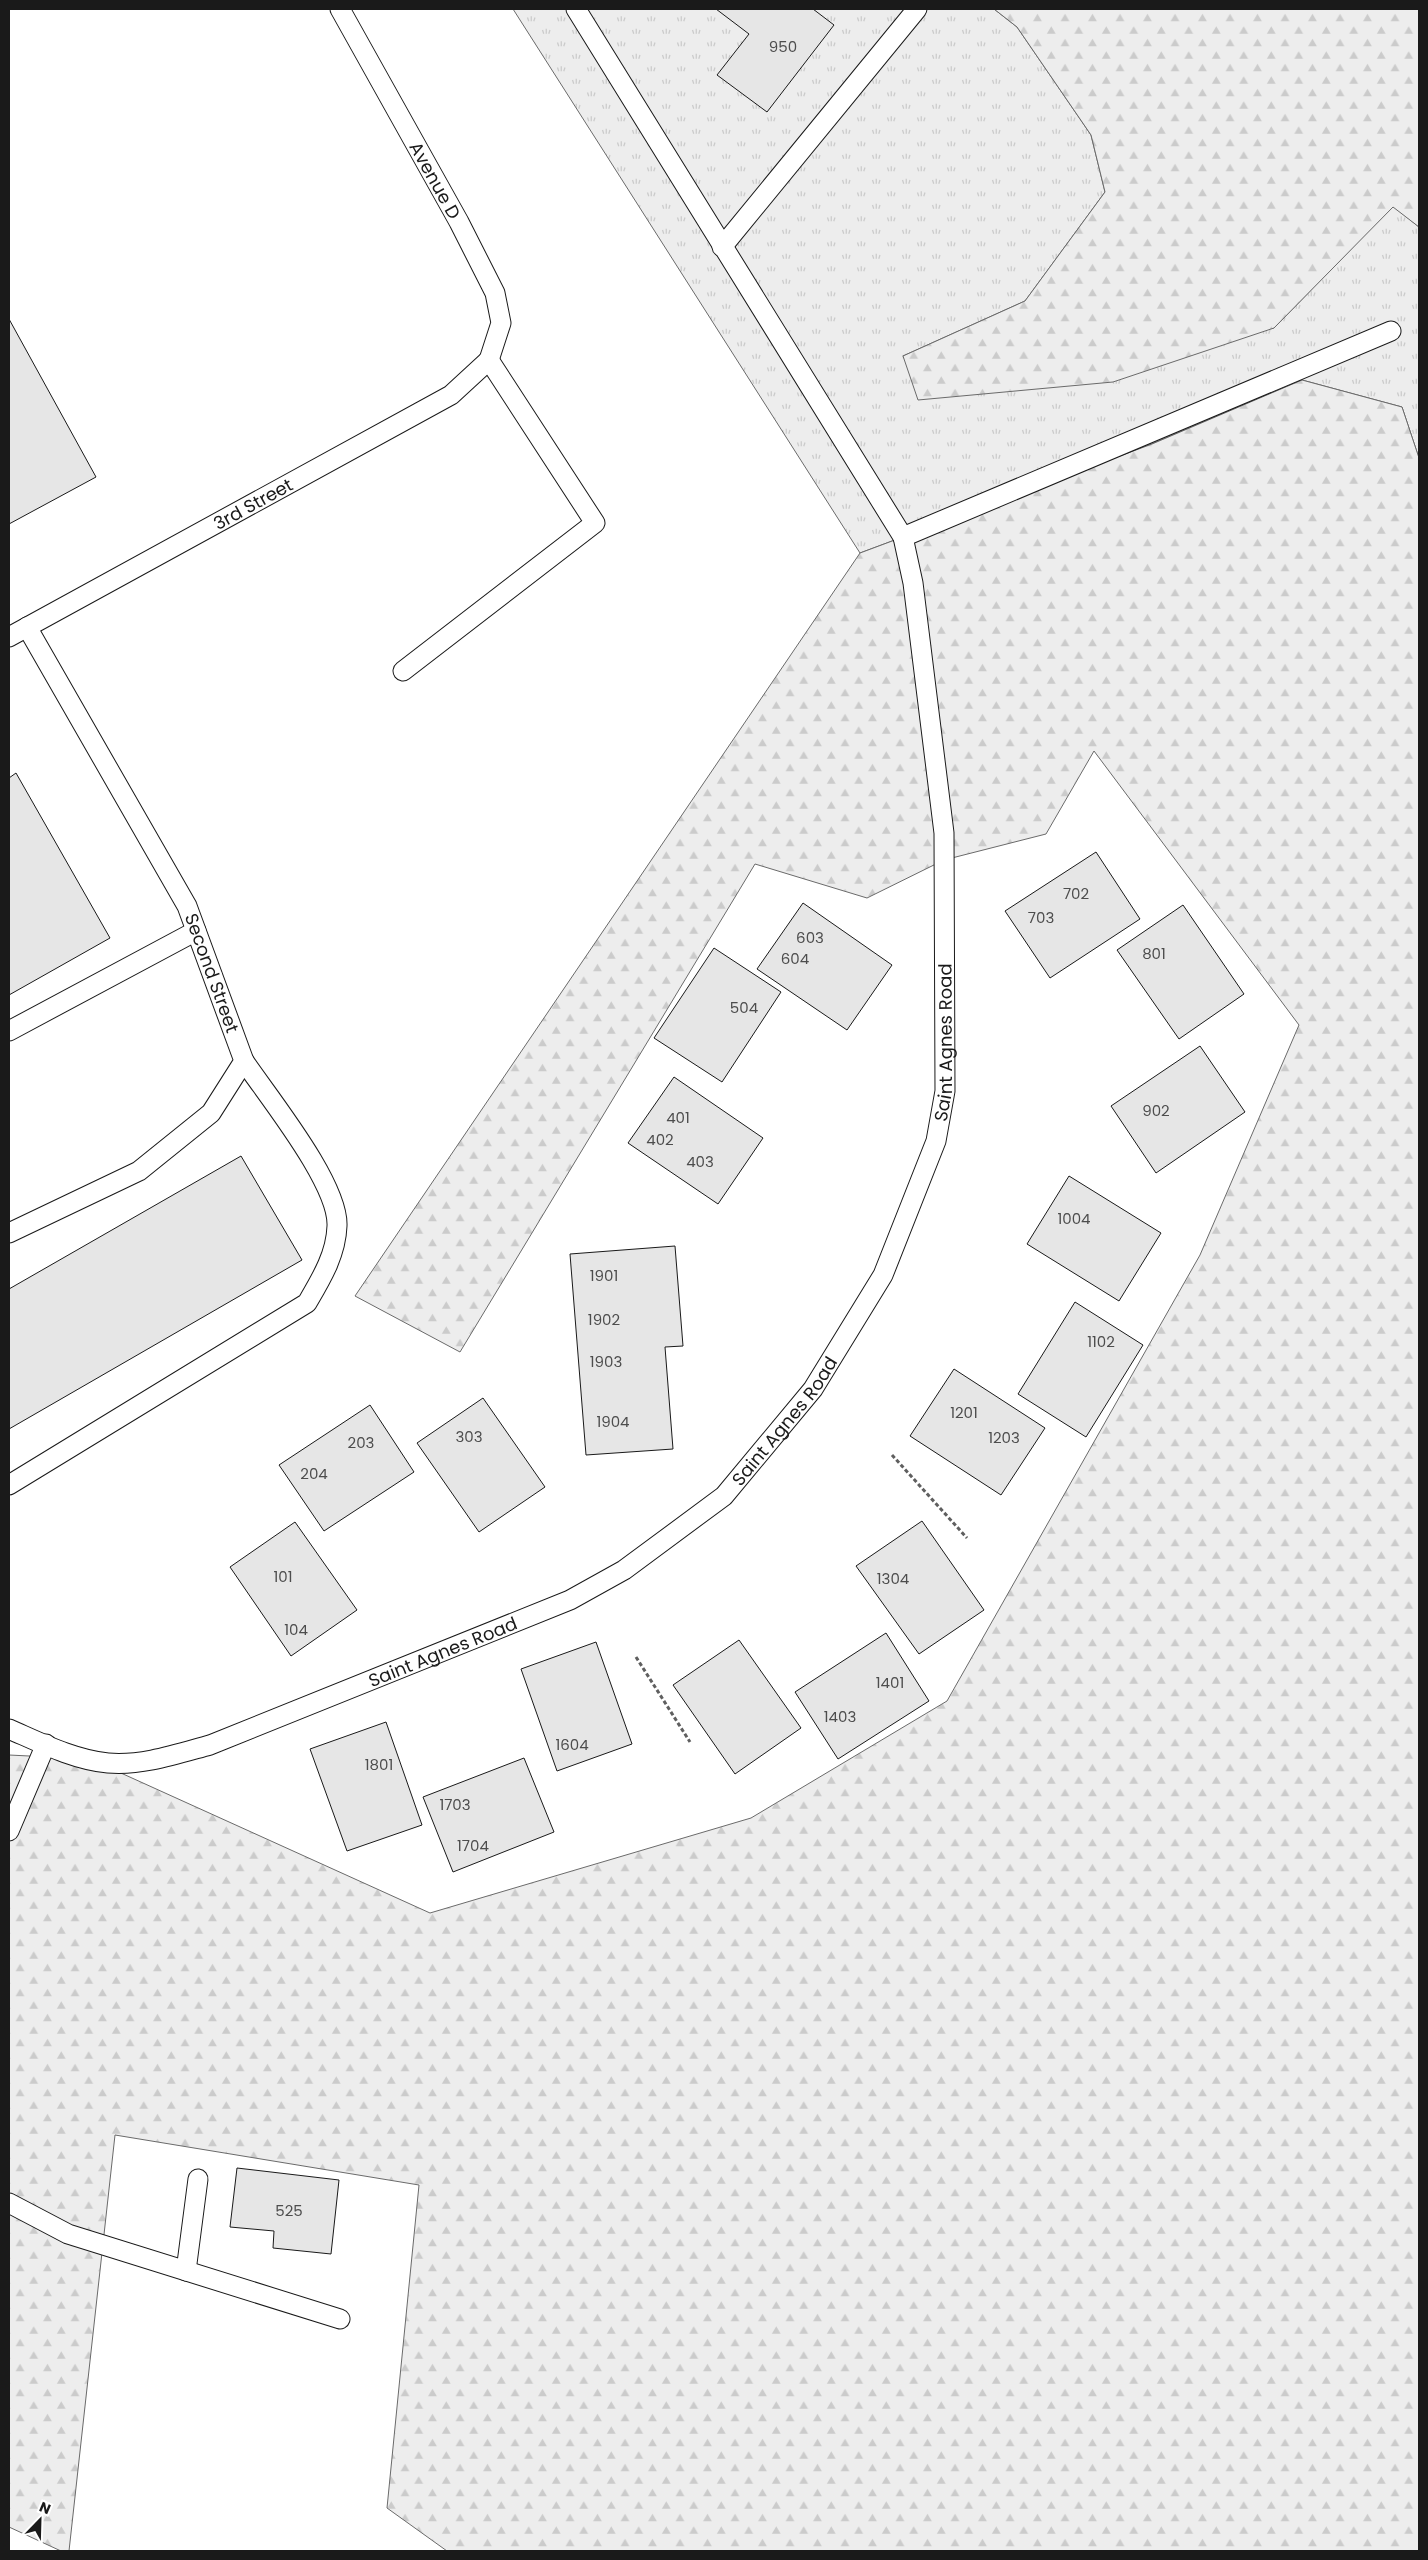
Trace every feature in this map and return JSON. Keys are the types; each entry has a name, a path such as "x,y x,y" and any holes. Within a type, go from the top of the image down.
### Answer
{"lane":[{"name":"Avenue D","path":"340,9 459,222 495,293 501,323 489,360"},
{"name":"Saint Agnes Road","path":"9,1728 61,1751 107,1763 148,1761 210,1745 570,1600 624,1570 724,1496 813,1389 883,1275 936,1141 945,1091 944,833 913,584 903,538 576,9"},
{"path":"722,247 917,9"},
{"path":"903,538 1391,331"},
{"name":"3rd Street","path":"9,637 451,395 489,360"},
{"path":"403,671 595,523 489,360"},
{"name":"Second Street","path":"9,1485 64,1454 307,1304 329,1265 338,1225 330,1191 244,1061 187,906 27,627"},
{"path":"9,1031 196,931"},
{"path":"9,1233 139,1171 212,1113 244,1061"},
{"path":"9,1831 46,1744"},
{"path":"186,2271 198,2179"},
{"path":"9,2203 68,2234 340,2319"}],"path":[{"path":"892,1455 967,1538"},
{"path":"636,1657 690,1742"}],"green space":[{"path":"513,9 994,9 1017,27 1091,135 1105,192 1025,301 903,356 1274,328 1393,206 1419,227 1419,458 1402,407 1302,380 1152,444 860,553"},
{"path":"994,9 1419,9 1419,227 1393,207 1274,328 1113,382 918,400 903,356 1025,301 1105,192 1091,135 1017,27"},
{"path":"1302,380 1402,407 1419,458 1419,2551 447,2551 387,2508 419,2185 115,2135 69,2551 61,2551 9,2527 9,1755 90,1759 430,1913 751,1818 947,1701 1200,1255 1299,1025 1094,751 1046,834 944,860 867,898 755,864 460,1352 355,1296 860,553 1152,444"}],"building":[{"path":"716,9 813,9 834,25 767,112 717,75 749,34"},
{"path":"9,319 96,477 9,524"},
{"path":"16,773 110,938 9,995 9,778"},
{"path":"1096,852 1140,919 1050,978 1005,911"},
{"path":"803,903 892,965 847,1030 757,969"},
{"path":"1183,905 1244,994 1179,1039 1117,950"},
{"path":"714,948 781,992 722,1082 654,1038"},
{"path":"1200,1046 1245,1112 1156,1173 1111,1106"},
{"path":"674,1077 763,1138 718,1204 628,1143"},
{"path":"241,1156 302,1260 9,1429 9,1289"},
{"path":"1069,1176 1161,1233 1119,1301 1027,1244"},
{"path":"675,1246 683,1346 665,1347 673,1449 586,1455 570,1254"},
{"path":"1075,1302 1143,1345 1086,1437 1018,1394"},
{"path":"954,1369 1045,1428 1001,1495 910,1436"},
{"path":"483,1398 545,1487 479,1532 417,1443"},
{"path":"370,1405 414,1472 324,1531 279,1465"},
{"path":"922,1521 984,1610 919,1654 856,1566"},
{"path":"295,1522 357,1610 291,1656 230,1567"},
{"path":"886,1633 929,1701 838,1759 795,1692"},
{"path":"739,1640 801,1728 735,1774 673,1685"},
{"path":"596,1642 632,1744 557,1771 521,1669"},
{"path":"386,1722 422,1825 347,1851 310,1749"},
{"path":"524,1758 554,1832 453,1872 423,1797"},
{"path":"237,2168 339,2180 331,2254 273,2248 274,2231 230,2227"}]}
